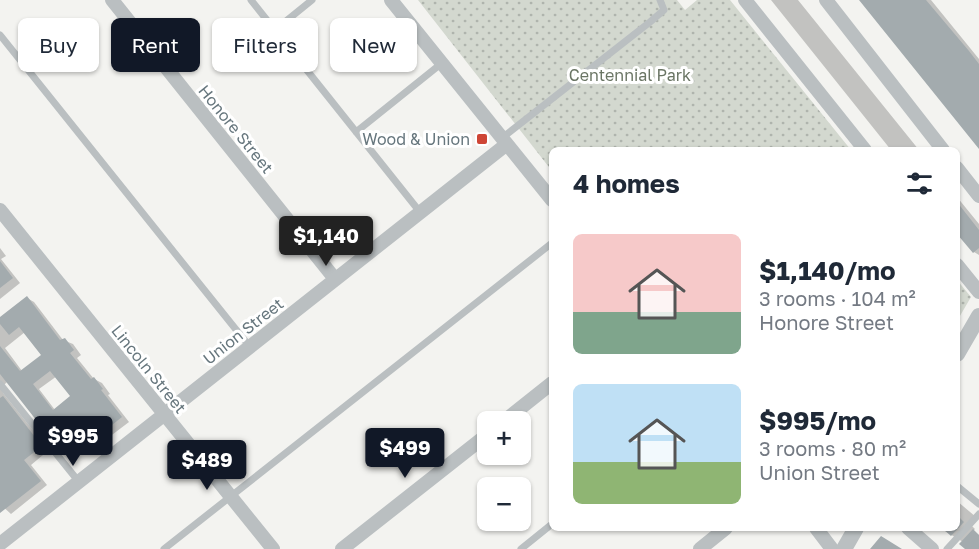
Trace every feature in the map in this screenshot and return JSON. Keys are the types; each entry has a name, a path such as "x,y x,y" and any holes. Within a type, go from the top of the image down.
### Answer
{"street":[{"name":"Honore Street","path":"112,0 335,279"},
{"path":"391,0 549,196"},
{"path":"745,0 863,147"},
{"path":"826,0 941,147"},
{"name":"Union Street","path":"0,544 420,212 504,141"},
{"path":"960,172 979,196"},
{"name":"Lincoln Street","path":"0,210 273,549"},
{"path":"960,269 979,292"},
{"path":"960,349 979,316"},
{"path":"517,411 549,385"},
{"path":"342,549 477,443"},
{"path":"699,549 722,531"},
{"path":"818,531 832,549"},
{"path":"844,549 854,531"},
{"path":"911,531 932,549"}],"lane":[{"path":"251,0 265,18"},
{"path":"289,18 312,0"},
{"path":"504,141 664,10 660,0"},
{"path":"0,35 250,346"},
{"path":"356,132 442,63"},
{"path":"308,72 420,212"},
{"path":"164,549 549,245"},
{"path":"0,384 79,482"},
{"path":"960,488 979,504"},
{"path":"947,549 979,514"},
{"path":"520,549 549,526"}],"green space":[{"name":"Centennial Park","path":"418,0 677,0 685,10 697,0 730,0 849,147 549,147 549,167"},
{"path":"960,284 971,297 960,316"}],"building":[{"path":"859,0 926,0 969,51 979,64 979,149"},
{"path":"960,206 979,230 979,248 973,253 960,238"},
{"path":"0,261 13,278 0,288"},
{"path":"27,296 60,340 65,338 74,350 70,353 91,379 94,377 122,417 92,441 87,435 65,453 51,439 0,374 0,346 20,371 41,355 19,327 9,335 0,324 0,317","holes":["50,371 70,396 53,410 33,384"]},
{"path":"3,396 42,446 24,460 41,481 0,513 0,398"},
{"path":"973,529 979,535 979,549 965,549 959,544"},
{"path":"945,531 956,531 951,536"},
{"path":"881,536 902,549 870,549"}],"place":[{"name":"Wood & Union","path":"482,139"}]}
